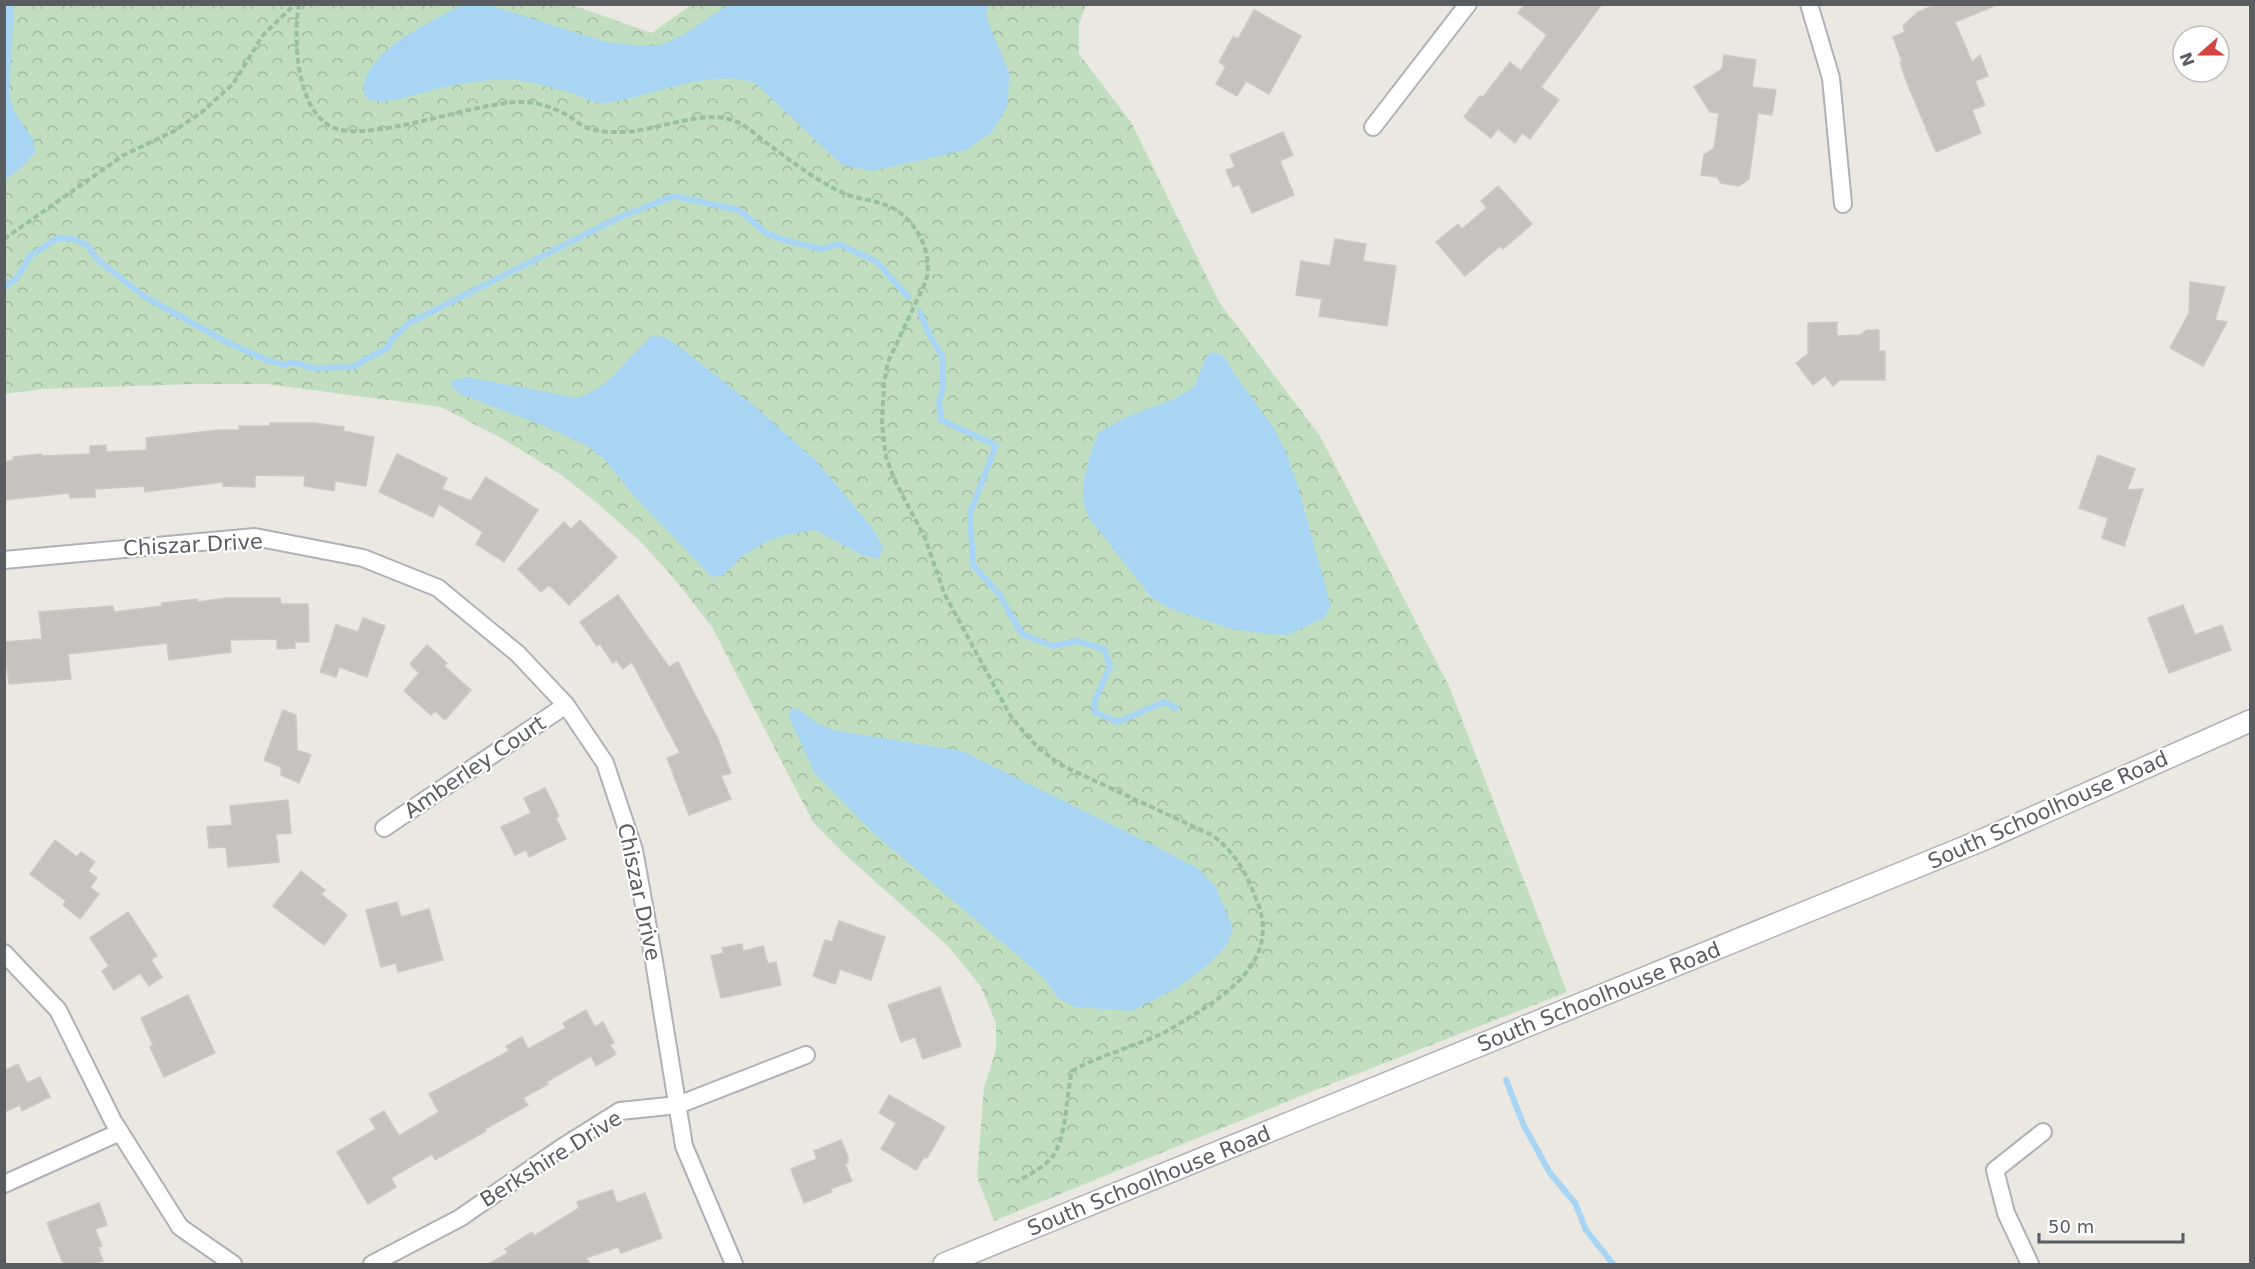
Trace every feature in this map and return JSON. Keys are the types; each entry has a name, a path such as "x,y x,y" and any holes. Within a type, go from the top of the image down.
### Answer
{"street":[{"path":"1373,127 1468,4"},
{"path":"1809,4 1832,78 1843,204"},
{"name":"Chiszar Drive","path":"4,560 255,537 363,558 438,588 518,654 566,705 605,763 634,850 684,1146 734,1264"},
{"name":"Amberley Court","path":"384,828 566,705"},
{"name":"South Schoolhouse Road","path":"944,1264 1970,845 2250,721"},
{"path":"4,953 58,1010 120,1132 180,1227 233,1264"},
{"name":"Berkshire Drive","path":"372,1264 460,1218 561,1148 620,1111 678,1106 806,1056"},
{"path":"4,1184 120,1132"},
{"path":"2030,1264 2006,1213 1995,1170 2043,1132"}],"path":[{"path":"4,239 124,155 174,130 202,112 232,84 263,35 297,4"},
{"path":"297,4 296,24 300,71 308,99 315,113 331,127 354,130 381,128 422,121 495,103 523,102 544,105 587,128 619,133 722,117 743,124 810,175 840,192 892,207 915,228 925,245 929,268 926,281 888,362 884,383 882,424 886,457 895,481 925,538 944,593 1010,715 1043,754 1063,766 1212,835 1228,848 1241,864 1260,908 1263,930 1260,949 1253,965 1227,994 1162,1033 1090,1061 1072,1071 1067,1090 1061,1139 1054,1156 1041,1168 1018,1181"}],"green space":[{"path":"4,5 572,5 652,33 691,5 1086,5 1079,24 1079,54 1131,122 1219,302 1320,436 1449,686 1567,992 1308,1093 994,1221 977,1177 984,1087 996,1050 996,1023 981,987 949,947 842,852 813,822 712,627 672,576 639,540 598,504 563,476 503,439 441,407 266,384 43,389 5,394"}],"water":[{"path":"5,4 14,5 9,94 14,111 33,140 35,152 25,164 5,180"},
{"path":"464,4 489,5 606,42 642,46 660,45 683,35 728,5 988,5 986,17 1009,73 1008,105 992,132 966,150 871,171 842,165 754,82 735,79 698,81 606,103 538,84 508,80 481,81 444,87 392,100 372,100 365,97 364,83 379,57 406,36"},
{"path":"651,336 665,337 689,354 759,410 815,460 871,526 883,547 879,559 862,555 815,530 770,540 745,554 723,575 712,577 634,496 605,460 586,445 463,395 453,388 451,381 467,377 577,398 595,390 610,379"},
{"path":"1215,352 1225,357 1233,372 1275,430 1285,450 1298,487 1331,606 1324,618 1287,635 1232,629 1171,609 1152,598 1089,518 1085,508 1083,486 1085,475 1099,432 1128,416 1172,400 1194,387 1207,355"},
{"path":"792,708 800,710 816,723 838,731 962,751 1199,869 1215,886 1233,928 1228,943 1210,963 1180,986 1132,1011 1075,1007 1058,998 1043,977 871,831 814,772 790,719 789,712"}],"building":[{"path":"1525,4 1602,4 1541,87 1559,100 1530,139 1522,133 1515,143 1498,129 1491,138 1464,117 1510,62 1521,71 1547,35 1518,13"},
{"path":"1937,4 1997,5 1955,22 1972,62 1980,55 1988,76 1975,81 1985,105 1972,110 1981,133 1936,152 1908,85 1893,37 1905,32 1903,26 1918,12"},
{"path":"1254,10 1301,36 1269,94 1246,81 1237,96 1216,84 1226,66 1219,62 1233,37 1238,39"},
{"path":"1724,55 1756,60 1752,87 1776,90 1772,115 1758,113 1749,179 1739,186 1721,183 1717,177 1701,175 1704,155 1714,148 1719,113 1710,112 1694,87 1722,69"},
{"path":"1283,132 1293,155 1280,161 1294,195 1252,213 1239,184 1233,187 1226,170 1235,167 1230,155"},
{"path":"1498,186 1532,224 1503,249 1500,246 1465,276 1436,242 1458,224 1462,229 1487,208 1481,201"},
{"path":"1335,239 1366,244 1363,261 1396,266 1387,326 1319,316 1322,299 1296,295 1301,261 1330,266"},
{"path":"2190,282 2225,287 2215,320 2227,322 2203,366 2170,348 2189,313"},
{"path":"1837,322 1837,336 1860,335 1867,330 1879,330 1879,351 1885,351 1885,380 1840,380 1833,386 1825,376 1813,385 1796,363 1808,354 1808,323"},
{"path":"270,423 314,423 344,427 343,431 374,437 366,486 335,481 334,491 304,486 305,476 255,475 255,487 223,486 223,482 145,492 144,486 95,489 95,497 70,498 69,493 4,500 4,462 14,460 13,457 41,454 42,456 90,454 90,446 106,445 106,452 147,450 146,438 239,430 239,426 270,426"},
{"path":"397,454 447,478 442,489 471,501 486,477 538,510 504,562 476,544 483,532 439,504 433,517 379,492"},
{"path":"2098,455 2135,469 2127,490 2143,489 2124,546 2102,538 2108,518 2079,508"},
{"path":"580,520 617,557 569,605 549,585 541,592 518,569 564,522 571,529"},
{"path":"618,595 669,667 678,662 718,739 731,773 721,776 731,799 689,815 667,758 680,753 632,662 623,669 616,660 613,663 600,644 597,646 580,622"},
{"path":"228,598 280,598 281,604 308,604 309,642 295,642 295,648 277,649 277,639 230,640 231,652 169,660 167,643 68,654 71,679 9,684 4,642 42,639 39,612 113,606 114,612 162,606 162,603"},
{"path":"2183,605 2195,635 2222,625 2231,650 2169,673 2148,618"},
{"path":"363,618 385,626 367,677 339,667 336,677 320,672 336,625 358,632"},
{"path":"427,645 447,663 444,666 471,690 445,720 435,711 431,715 404,691 419,673 410,664"},
{"path":"283,710 296,715 297,750 311,755 299,783 281,775 281,767 264,760"},
{"path":"545,788 559,816 556,818 566,839 529,857 526,850 515,855 501,827 531,813 524,798"},
{"path":"288,800 291,833 276,834 279,862 228,867 226,847 209,848 207,827 232,825 230,806"},
{"path":"55,840 77,857 81,852 95,862 88,871 97,878 90,887 99,894 80,919 63,905 66,901 30,874"},
{"path":"301,871 325,890 321,894 347,915 324,945 273,906"},
{"path":"397,902 401,917 429,909 443,960 398,972 396,963 381,967 366,910"},
{"path":"128,912 157,956 151,960 162,977 149,986 140,973 114,990 102,971 109,966 90,938"},
{"path":"839,921 885,937 871,980 840,969 835,984 813,976 825,940 832,942"},
{"path":"742,944 743,951 763,946 768,964 776,962 781,985 721,998 711,956 724,953 722,948"},
{"path":"940,987 961,1046 923,1059 915,1037 901,1042 888,1005"},
{"path":"188,995 215,1053 164,1077 150,1047 153,1045 141,1018"},
{"path":"586,1010 595,1027 603,1022 614,1043 610,1045 616,1054 596,1066 591,1056 546,1082 548,1084 523,1098 528,1105 435,1160 432,1154 391,1178 396,1187 368,1204 337,1152 376,1129 370,1119 384,1111 399,1136 439,1112 429,1094 509,1051 506,1046 522,1037 528,1049 566,1028 563,1023"},
{"path":"18,1064 27,1083 40,1077 50,1097 22,1111 20,1105 4,1112 4,1071"},
{"path":"889,1095 945,1127 927,1158 924,1157 916,1170 881,1149 896,1123 879,1113"},
{"path":"841,1140 848,1157 848,1163 845,1164 852,1181 830,1189 832,1192 804,1203 791,1169 817,1159 814,1151"},
{"path":"612,1190 617,1203 645,1193 662,1238 621,1253 618,1247 586,1258 590,1264 488,1264 508,1253 505,1249 532,1232 534,1236 579,1208 577,1202"},
{"path":"99,1203 107,1225 95,1229 102,1246 98,1247 103,1261 92,1264 63,1264 47,1223"}],"waterway":[{"path":"4,287 17,278 30,256 58,238 73,239 87,245 98,260 145,297 227,342 264,359 285,365 291,362 313,368 352,367 387,348 392,339 409,323 622,216 674,196 739,210 766,233 787,241 822,249 839,244 877,262 908,297"},
{"path":"920,312 943,358 943,388 939,402 941,420 996,445 970,513 973,565 999,594 1022,634 1053,646 1077,641 1104,649 1110,666 1095,700 1095,712 1118,722 1164,702 1176,708"},
{"path":"1506,1080 1524,1126 1550,1173 1575,1203 1586,1230 1613,1264"}]}
